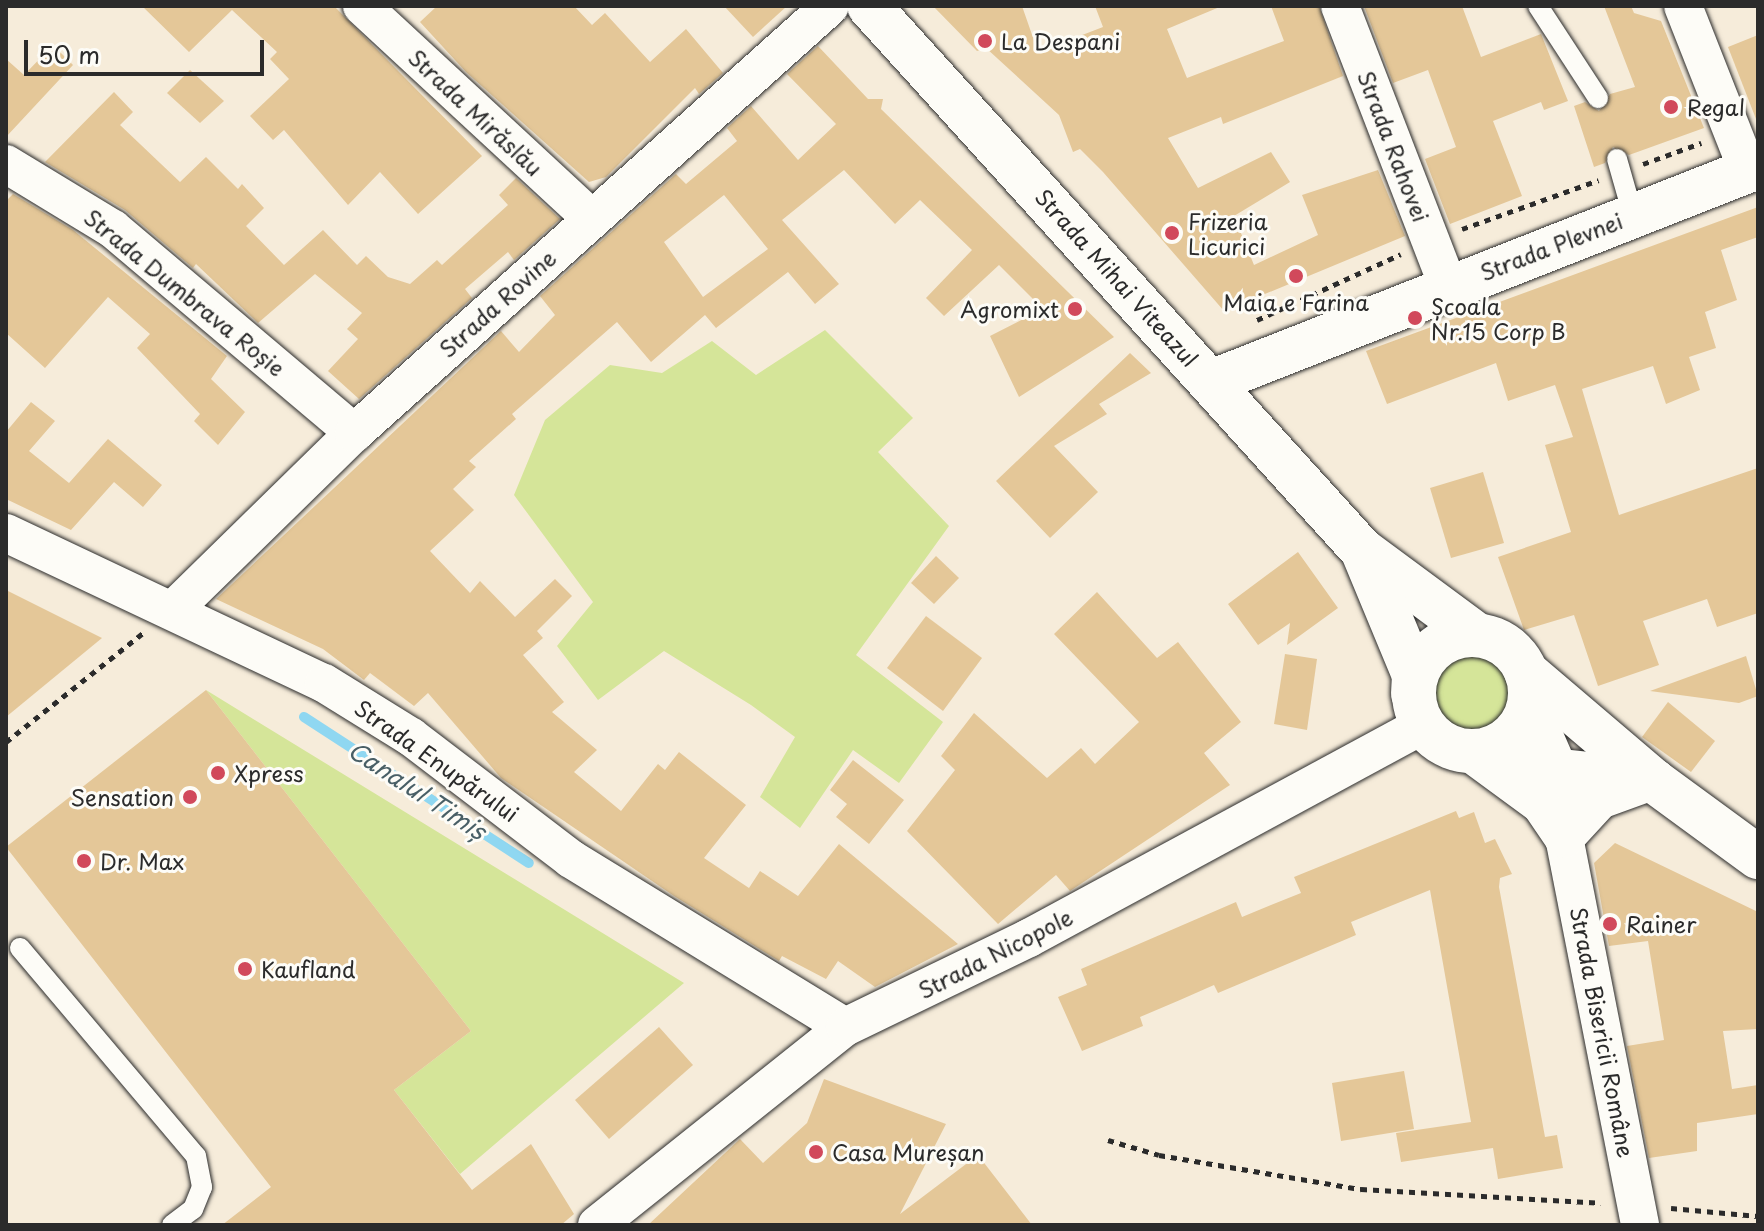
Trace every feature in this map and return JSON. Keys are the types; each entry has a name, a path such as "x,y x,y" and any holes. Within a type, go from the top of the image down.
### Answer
{"street":[{"name":"Strada Mirăslău","path":"362,6 591,218"},
{"name":"Strada Rovine","path":"173,610 354,433 830,6"},
{"name":"Strada Mihai Viteazul","path":"869,6 1362,550 1477,635"},
{"name":"Strada Rahovei","path":"1340,6 1448,286"},
{"path":"1683,6 1733,131 1753,169"},
{"name":"Strada Dumbrava Roșie","path":"6,164 113,229 354,433"},
{"name":"Strada Plevnei","path":"1211,382 1448,286 1753,169"},
{"name":"Strada Enupărului","path":"6,533 173,610 349,699 481,788 571,859 845,1027"},
{"name":"Strada Mihai Viteazul","path":"1362,550 1414,675 1418,710"},
{"path":"1654,781 1559,770 1441,743 1418,710 1420,666 1432,650 1458,636 1477,635 1507,646 1528,686 1758,857"},
{"path":"1472,751 1512,735 1528,686"},
{"name":"Strada Bisericii Române","path":"1528,686 1559,770 1564,839 1639,1215"},
{"name":"Strada Nicopole","path":"597,1225 845,1027 1020,942 1418,710"},
{"name":"Strada Bisericii Române","path":"1472,751 1541,805 1564,839"},
{"path":"1564,839 1600,800 1654,781"}],"lane":[{"path":"1538,6 1598,98"},
{"path":"1619,166 1633,215"},
{"path":"20,948 196,1156 202,1187 193,1209 172,1225"}],"path":[{"path":"1252,322 1431,241 1619,166 1733,131"},
{"path":"6,742 173,610"},
{"path":"1108,1140 1159,1155 1361,1189 1639,1215 1758,1216"}],"green space":[{"path":"825,330 913,418 878,452 949,526 856,655 943,722 899,783 853,750 800,828 760,797 795,737 751,705 664,651 598,700 557,646 593,602 514,495 545,420 610,365 662,373 712,341 756,375"},
{"path":"1473,653 1497,660 1509,672 1516,696 1509,720 1497,732 1473,739 1449,732 1437,720 1430,696 1437,672 1449,660"},
{"path":"206,690 684,983 460,1174 394,1090 471,1031"}],"building":[{"path":"142,6 334,6 482,156 418,214 380,172 348,205 284,130 273,140 250,116 289,79 270,59 277,52 232,10 189,52"},
{"path":"437,6 574,6 592,25 605,13 650,62 686,29 723,73 699,94 695,88 606,177 589,182 466,72 420,22"},
{"path":"724,6 787,6 753,37"},
{"path":"933,6 1022,6 1038,52 1103,27 1095,6 1222,6 1167,29 1187,78 1284,41 1271,6 1319,6 1343,76 1223,124 1221,117 1168,138 1198,188 1271,152 1290,182 1234,216 1254,265 1318,235 1302,195 1378,170 1405,236 1224,311 1103,172 1080,149 1073,152 1059,115 986,48 977,51"},
{"path":"1364,6 1462,6 1481,57 1541,34 1568,101 1544,110 1541,102 1493,121 1522,196 1450,224 1425,159 1456,147 1428,70 1393,83"},
{"path":"1604,6 1631,6 1634,13 1661,21 1704,128 1629,155 1613,147 1605,163 1594,167 1574,106 1585,102 1599,111 1610,94 1635,87"},
{"path":"1758,35 1758,118 1756,119 1728,47"},
{"path":"53,45 73,65 6,137 6,59 24,75"},
{"path":"818,46 868,99 883,99 881,109 1114,337 1019,397 990,336 1043,309 999,265 944,316 926,298 972,250 920,200 895,224 844,170 782,220 839,284 815,304 788,272 716,328 705,315 651,362 617,322 512,414 516,419 469,461 476,467 453,489 474,510 430,551 470,593 480,581 515,617 555,579 572,596 537,631 543,638 523,655 564,702 552,712 597,750 574,772 621,811 658,764 665,770 679,752 746,805 704,858 749,888 760,871 798,896 839,844 958,944 875,987 838,961 826,979 782,956 779,961 674,896 501,778 428,693 414,706 370,673 364,680 323,649 216,599 501,331 519,352 555,315 540,296 676,174 686,184 737,141 727,128 751,106 798,160 836,124 787,74","holes":["724,195 768,249 703,297 664,242"]},
{"path":"190,70 224,101 200,123 167,93"},
{"path":"114,92 133,112 120,125 180,182 206,157 238,189 242,184 264,208 246,226 284,265 323,230 357,265 366,256 388,277 410,284 437,260 442,265 508,205 499,195 516,178 560,219 514,260 508,252 465,289 472,298 359,399 328,371 358,339 347,329 362,313 315,274 258,323 196,264 193,268 125,210 45,162"},
{"path":"13,194 73,230 227,356 211,379 245,412 218,445 194,421 200,414 137,348 150,334 108,297 45,368 6,333 6,201"},
{"path":"1758,207 1758,237 1721,250 1737,300 1705,312 1716,348 1689,357 1700,390 1666,404 1653,366 1582,389 1619,515 1758,468 1758,613 1717,627 1707,599 1643,621 1659,665 1598,686 1574,615 1524,630 1498,557 1571,532 1545,445 1573,437 1555,385 1508,401 1496,363 1387,404 1366,351"},
{"path":"1130,353 1151,373 1099,404 1107,414 1054,446 1098,492 1050,538 996,481"},
{"path":"31,402 55,421 29,451 69,483 108,439 162,485 143,507 114,482 71,530 6,499 6,432"},
{"path":"1483,472 1504,543 1451,558 1430,488"},
{"path":"1298,552 1338,608 1287,645 1290,623 1258,645 1228,604"},
{"path":"936,556 959,578 934,604 911,583"},
{"path":"6,590 102,638 6,717"},
{"path":"1097,592 1157,658 1178,642 1241,722 1204,753 1230,785 1070,891 1056,875 998,924 907,831 955,770 941,756 974,713 1047,778 1081,748 1095,764 1139,722 1054,634"},
{"path":"926,616 982,658 943,711 887,668"},
{"path":"1285,654 1317,659 1307,730 1274,724"},
{"path":"1746,656 1758,696 1739,703 1650,691"},
{"path":"206,690 471,1031 394,1090 472,1190 531,1144 574,1214 561,1225 222,1225 271,1187 6,847"},
{"path":"1668,702 1715,741 1691,772 1642,737"},
{"path":"853,760 904,800 869,844 836,817 847,804 830,790"},
{"path":"1456,811 1459,818 1474,812 1485,843 1495,839 1512,874 1500,878 1499,887 1545,1137 1557,1135 1563,1168 1498,1179 1493,1148 1401,1162 1396,1133 1471,1122 1430,890 1351,922 1356,935 1218,993 1214,985 1140,1017 1143,1026 1082,1051 1058,997 1087,985 1081,969 1236,902 1242,917 1301,893 1294,877"},
{"path":"1615,843 1758,912 1758,1029 1723,1031 1732,1089 1758,1085 1758,1114 1697,1123 1697,1151 1649,1158 1627,1046 1664,1040 1648,941 1609,946 1594,863"},
{"path":"659,1027 693,1065 609,1139 575,1100"},
{"path":"1404,1071 1414,1129 1341,1141 1332,1083"},
{"path":"824,1079 946,1124 900,1214 978,1155 1032,1225 648,1225 740,1139 763,1163 807,1123"}],"waterway":[{"name":"Canalul Timiș","path":"304,717 529,863"}],"place":[{"name":"La Despani","path":"985,41"},
{"name":"Regal","path":"1671,107"},
{"name":"Frizeria Licurici","path":"1172,233"},
{"name":"Maia e Farina","path":"1296,276"},
{"name":"Agromixt","path":"1075,309"},
{"name":"Școala Nr.15 Corp B","path":"1415,318"},
{"name":"Xpress","path":"218,773"},
{"name":"Sensation","path":"190,797"},
{"name":"Dr. Max","path":"84,861"},
{"name":"Rainer","path":"1610,924"},
{"name":"Kaufland","path":"245,969"},
{"name":"Casa Mureșan","path":"816,1152"}]}
